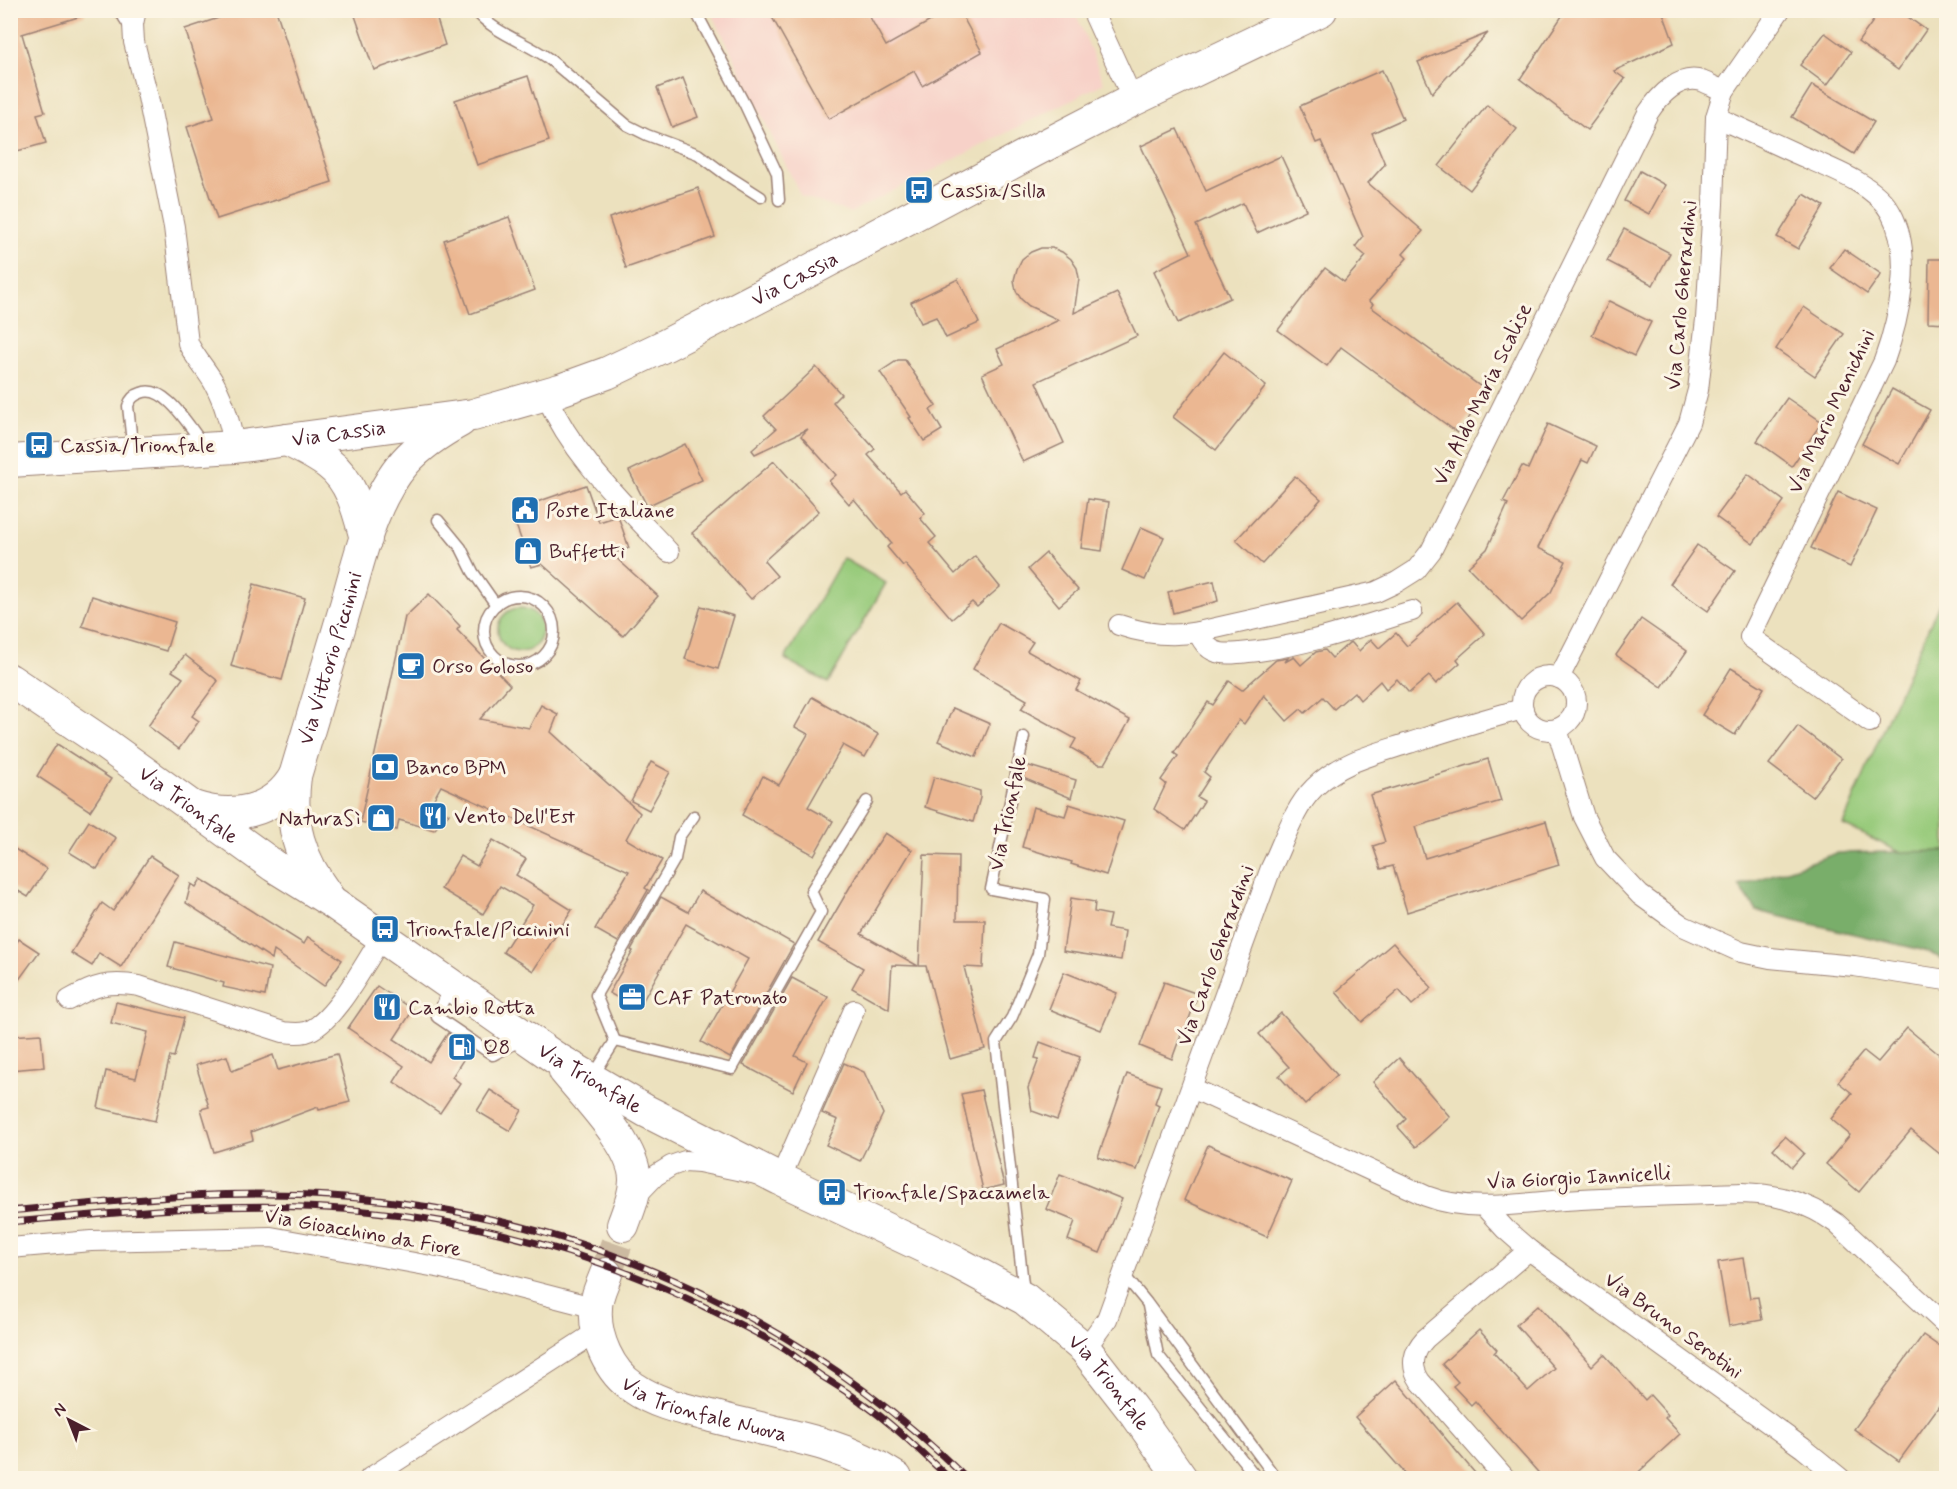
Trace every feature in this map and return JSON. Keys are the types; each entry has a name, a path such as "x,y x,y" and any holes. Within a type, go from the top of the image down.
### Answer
{"main road":[{"name":"Via Cassia","path":"10,461 221,448 287,440 473,415 546,395 600,375 666,345 809,272 988,174 1289,17 1321,10"},
{"name":"Via Vittorio Piccinini","path":"332,902 308,867 297,836 293,808 295,776 366,539 385,492 405,462 441,432 473,415"},
{"path":"287,440 325,461 341,477 357,507 366,539"},
{"name":"Via Trionfale","path":"10,680 274,866 332,902 554,1057 646,1111 780,1179 958,1263 1025,1299 1085,1349 1138,1417 1181,1479"},
{"name":"Via Vittorio Piccinini","path":"192,807 216,812 257,809 278,798 295,776"},
{"path":"554,1057 626,1149 634,1172 634,1191 627,1213"},
{"path":"597,1319 597,1298 606,1274"},
{"name":"Via Trionfale Nuova","path":"597,1319 608,1358 631,1387 646,1396 665,1404 826,1445 874,1465 896,1479"}],"street":[{"path":"136,10 133,32 135,50 145,85 174,227 188,343 223,401 221,448"},
{"path":"1092,10 1133,100"},
{"name":"Via Carlo Gherardini","path":"1559,678 1689,423 1698,390 1706,319 1716,117 1724,91 1780,10"},
{"name":"Via Aldo Maria Scalise","path":"1119,625 1145,633 1184,635 1376,592 1416,570 1431,551 1654,104 1673,87 1690,80 1701,81 1724,91"},
{"name":"Via Mario Menichini","path":"1716,117 1852,179 1876,195 1891,212 1902,240 1903,271 1894,333 1884,361 1750,637 1870,722"},
{"path":"546,395 575,448 605,484 669,552"},
{"path":"1198,632 1209,648 1233,654 1320,639 1412,611"},
{"path":"1545,676 1559,678 1566,681 1572,688 1577,704 1571,720 1565,726 1557,729 1536,727 1525,716 1524,695 1532,683 1545,676"},
{"name":"Via Carlo Gherardini","path":"1085,1349 1107,1318 1271,868 1299,808 1313,789 1332,772 1353,762 1475,721 1523,709"},
{"path":"1557,729 1584,817 1605,858 1640,895 1683,926 1741,952 1770,958 1854,966 1947,980"},
{"path":"69,1000 99,986 120,983 139,986 283,1032 297,1034 308,1032 318,1026 339,1005 382,937"},
{"path":"627,1213 655,1176 685,1161 780,1179 854,1010"},
{"name":"Via Giorgio Iannicelli","path":"1192,1088 1426,1196 1454,1204 1484,1206 1580,1199 1735,1194 1767,1195 1788,1199 1816,1210 1836,1223 1947,1326"},
{"name":"Via Bruno Serotini","path":"1484,1206 1529,1250 1803,1448 1840,1479"},
{"name":"Via Gioacchino da Fiore","path":"10,1248 91,1241 270,1237 442,1268 597,1319"},
{"path":"1505,1479 1420,1381 1414,1371 1413,1361 1417,1349 1425,1339 1529,1250"},
{"path":"370,1479 597,1319"}],"lane":[{"path":"119,10 133,32"},
{"path":"475,10 500,32 549,58 627,125 698,154 761,197"},
{"path":"695,10 745,105 777,173 779,200"},
{"path":"133,452 130,400 145,391 154,392 166,398 221,448"},
{"path":"438,520 461,548 473,572 496,606"},
{"path":"516,596 538,601 546,608 552,618 553,640 541,658 531,664 519,666 507,664 489,649 485,638 485,626 496,606 505,599 516,596"},
{"name":"Via Trionfale","path":"1024,737 991,889 1045,899 1038,954 1012,1017 996,1042 1025,1299"},
{"path":"615,1041 732,1069 821,912 811,891 867,801"},
{"path":"615,1041 596,995 675,859 679,837 694,816"},
{"path":"591,1079 615,1041"},
{"path":"1124,1275 1276,1479"},
{"path":"1147,1303 1158,1355 1257,1479"}],"shaded area":[{"path":"711,11 1075,11 1104,83 850,213 801,196"}],"green space":[{"path":"843,558 886,583 828,683 785,659"},
{"path":"1946,589 1946,874 1843,825 1888,717"},
{"path":"520,608 535,615 542,630 535,645 520,652 505,645 498,630 505,615"},
{"path":"1946,851 1946,960 1922,950 1757,911 1739,886 1837,853"}],"building":[{"path":"10,10 84,10 85,15 22,34 45,112 37,114 46,143 10,153"},
{"path":"243,10 276,10 332,182 217,219 187,127 214,118 185,29"},
{"path":"353,10 434,10 445,45 374,70"},
{"path":"768,10 866,10 886,46 950,10 959,10 982,52 922,86 914,71 829,119"},
{"path":"1566,10 1662,10 1674,43 1614,71 1625,79 1587,130 1520,79"},
{"path":"1881,10 1898,10 1926,30 1898,70 1858,42"},
{"path":"1488,33 1432,93 1418,62"},
{"path":"1825,33 1851,52 1827,85 1800,65"},
{"path":"1382,70 1403,119 1372,133 1385,164 1368,183 1423,231 1403,254 1407,258 1369,301 1373,304 1371,307 1488,392 1458,433 1341,347 1327,366 1278,330 1325,268 1344,282 1366,256 1355,247 1363,237 1321,141 1316,143 1300,106"},
{"path":"528,76 549,141 477,165 455,100"},
{"path":"683,78 698,117 672,127 657,88"},
{"path":"1812,85 1874,122 1854,154 1792,117"},
{"path":"1487,105 1517,129 1470,190 1439,166"},
{"path":"1177,129 1206,191 1281,156 1306,210 1257,233 1243,203 1196,225 1230,298 1178,323 1154,271 1191,253 1141,146"},
{"path":"1640,171 1665,185 1649,214 1624,201"},
{"path":"698,188 715,237 626,268 609,218"},
{"path":"1804,194 1824,206 1798,249 1777,237"},
{"path":"509,217 535,290 470,314 444,240"},
{"path":"1624,229 1670,253 1653,285 1607,261"},
{"path":"1041,248 1052,248 1062,252 1077,268 1079,278 1074,313 1117,293 1137,336 1036,382 1064,443 1023,462 982,374 1004,364 997,349 1059,320 1029,306 1016,291 1014,280 1022,259"},
{"path":"1844,249 1881,274 1867,294 1830,268"},
{"path":"1929,259 1947,259 1947,323 1928,322"},
{"path":"958,279 979,323 946,338 936,317 921,323 911,302"},
{"path":"1609,301 1651,322 1634,356 1592,335"},
{"path":"1804,307 1844,334 1815,376 1776,349"},
{"path":"1224,352 1266,386 1216,450 1173,417"},
{"path":"898,360 905,360 936,406 930,410 942,430 924,441 909,418 911,417 880,372"},
{"path":"816,367 841,394 833,402 875,449 868,455 901,492 905,489 925,513 920,518 936,537 929,543 955,574 975,556 1000,587 977,607 972,602 952,619 905,564 903,566 887,547 891,543 854,499 849,504 829,481 836,475 801,436 808,429 755,454 752,450 776,429 764,416"},
{"path":"1892,389 1930,410 1899,464 1862,444"},
{"path":"1787,398 1822,422 1792,466 1757,441"},
{"path":"1548,424 1596,446 1588,463 1582,460 1538,548 1566,561 1551,592 1521,621 1468,567 1487,549 1508,504 1503,502 1522,466 1528,469"},
{"path":"685,444 702,480 647,506 629,471"},
{"path":"774,461 819,511 764,561 777,576 751,599 692,533"},
{"path":"1748,474 1784,501 1753,544 1716,517"},
{"path":"1295,476 1321,499 1262,564 1236,540"},
{"path":"586,485 599,522 618,516 629,548 612,554 658,596 623,636 542,564 531,567 511,511"},
{"path":"1838,492 1877,510 1850,567 1811,548"},
{"path":"1088,499 1109,502 1102,551 1081,548"},
{"path":"1141,527 1164,537 1145,580 1122,570"},
{"path":"1697,545 1735,571 1708,611 1670,584"},
{"path":"1046,553 1078,590 1059,606 1028,569"},
{"path":"1214,581 1218,601 1173,613 1168,592"},
{"path":"254,584 305,598 282,680 231,666"},
{"path":"429,594 460,626 457,630 510,685 480,719 529,728 541,705 558,714 551,732 640,813 626,839 662,860 645,888 648,890 618,942 595,929 629,871 441,786 431,804 449,814 434,830 399,820 397,830 360,822 405,617"},
{"path":"92,596 175,622 166,651 82,626"},
{"path":"1457,602 1485,634 1457,659 1460,663 1436,684 1429,676 1409,693 1397,679 1386,689 1380,681 1360,700 1354,692 1334,709 1323,697 1305,713 1301,709 1287,721 1264,695 1244,724 1239,720 1204,772 1210,777 1197,797 1204,801 1185,830 1154,809 1166,784 1161,780 1178,756 1174,753 1208,702 1213,705 1229,681 1242,690 1276,660 1288,658 1285,662 1294,657 1301,665 1316,652 1325,650 1332,658 1351,642 1359,651 1371,639 1379,648 1396,633 1407,646"},
{"path":"701,606 734,616 718,669 685,659"},
{"path":"1641,619 1687,651 1662,687 1616,655"},
{"path":"999,623 1033,642 1027,651 1081,681 1076,690 1130,720 1105,764 1099,764 1071,748 1076,739 1021,709 1027,700 973,669"},
{"path":"185,655 218,681 192,716 199,721 179,749 148,726 183,678 172,671"},
{"path":"1731,668 1764,688 1735,735 1702,715"},
{"path":"812,697 878,734 865,757 843,745 808,807 833,821 814,855 742,815 763,776 779,785 808,734 795,727"},
{"path":"953,708 990,724 976,757 938,741"},
{"path":"1798,726 1841,759 1812,797 1769,764"},
{"path":"57,744 111,779 90,811 37,776"},
{"path":"1488,759 1501,801 1415,827 1425,858 1546,821 1559,865 1407,912 1393,866 1381,869 1373,846 1385,842 1370,795"},
{"path":"651,762 670,772 649,810 631,801"},
{"path":"1026,765 1076,780 1071,798 1023,778"},
{"path":"934,777 980,791 973,822 925,807"},
{"path":"1069,804 1124,821 1106,875 1022,847 1033,807 1065,816"},
{"path":"89,821 116,838 97,869 69,852"},
{"path":"885,833 912,850 861,934 918,966 892,965 889,1009 852,988 863,968 818,942 858,873"},
{"path":"493,840 526,859 516,875 572,910 533,971 503,952 533,905 500,886 483,914 441,889 460,856 477,866"},
{"path":"10,846 47,869 28,897 10,886"},
{"path":"924,855 958,856 957,920 985,920 983,968 964,967 985,1049 950,1059 926,966 919,966"},
{"path":"150,856 179,875 121,967 99,953 92,966 71,953 102,903 113,911"},
{"path":"201,879 304,944 308,937 342,960 324,986 274,951 272,959 186,903 191,884 196,887"},
{"path":"700,891 794,944 730,1058 701,1042 748,959 686,924 638,1009 609,993 661,897 688,912"},
{"path":"1071,898 1095,902 1094,912 1110,915 1107,928 1125,931 1121,960 1063,951"},
{"path":"19,939 39,952 10,992 10,952"},
{"path":"175,942 270,968 265,996 223,987 224,983 168,967"},
{"path":"1393,943 1432,988 1412,1005 1399,990 1362,1022 1336,992"},
{"path":"1064,972 1117,993 1101,1030 1049,1009"},
{"path":"792,978 828,997 795,1056 807,1062 793,1091 743,1065"},
{"path":"1164,982 1198,994 1172,1059 1140,1046"},
{"path":"377,986 413,1010 394,1039 429,1062 448,1033 470,1049 452,1077 460,1083 440,1113 394,1082 404,1066 348,1028"},
{"path":"116,1002 184,1018 174,1057 170,1056 155,1121 98,1108 106,1071 136,1078 148,1032 111,1023"},
{"path":"1281,1013 1337,1075 1305,1105 1279,1076 1289,1067 1259,1034"},
{"path":"1907,1028 1947,1061 1947,1160 1911,1130 1859,1192 1826,1164 1850,1135 1831,1119 1852,1093 1838,1082 1864,1051 1878,1062"},
{"path":"41,1034 44,1067 10,1070 10,1036"},
{"path":"1040,1042 1080,1057 1057,1120 1032,1111 1028,1088 1039,1059 1035,1058"},
{"path":"337,1054 350,1102 319,1110 318,1107 251,1132 253,1140 214,1152 201,1109 209,1107 196,1065 227,1056 232,1071 273,1055 278,1070"},
{"path":"1399,1058 1450,1117 1416,1147 1398,1127 1406,1119 1373,1082"},
{"path":"844,1063 864,1072 883,1114 860,1161 826,1145 838,1120 822,1113"},
{"path":"1127,1074 1161,1086 1155,1103 1159,1105 1137,1170 1098,1157"},
{"path":"490,1090 522,1110 510,1131 477,1111"},
{"path":"981,1090 1004,1185 983,1190 961,1094"},
{"path":"1785,1136 1804,1153 1792,1167 1773,1149"},
{"path":"1208,1145 1292,1181 1267,1237 1184,1200"},
{"path":"1060,1174 1122,1199 1100,1253 1068,1240 1075,1221 1046,1209"},
{"path":"1743,1258 1750,1298 1758,1297 1762,1320 1729,1326 1718,1262"},
{"path":"1538,1305 1592,1366 1604,1354 1645,1400 1650,1395 1668,1415 1665,1418 1680,1434 1631,1479 1544,1479 1475,1401 1471,1405 1453,1386 1458,1382 1442,1364 1479,1330 1497,1350 1494,1353 1528,1391 1554,1368 1516,1325"},
{"path":"1923,1335 1947,1352 1947,1395 1899,1461 1854,1429"},
{"path":"1396,1380 1480,1479 1410,1479 1355,1417"}],"tunnel":[{"path":"606,1274 623,1225"}],"railway":[{"path":"10,1211 170,1197 291,1194 420,1206 507,1223 592,1248 674,1280 753,1319 829,1366 900,1419 966,1478"},
{"path":"10,1222 207,1207 325,1208 422,1218 518,1238 564,1251 656,1285 765,1338 786,1350 873,1411 949,1478"}],"place":[{"name":"Cassia/Silla","path":"919,190"},
{"name":"Cassia/Trionfale","path":"39,445"},
{"name":"Poste Italiane","path":"525,510"},
{"name":"Buffetti","path":"528,551"},
{"name":"Orso Goloso","path":"411,666"},
{"name":"Banco BPM","path":"385,767"},
{"name":"Vento Dell'Est","path":"433,816"},
{"name":"NaturaSì","path":"381,818"},
{"name":"Trionfale/Piccinini","path":"385,929"},
{"name":"CAF Patronato","path":"632,997"},
{"name":"Cambio Rotta","path":"387,1007"},
{"name":"Q8","path":"462,1047"},
{"name":"Trionfale/Spaccamela","path":"832,1192"}]}
